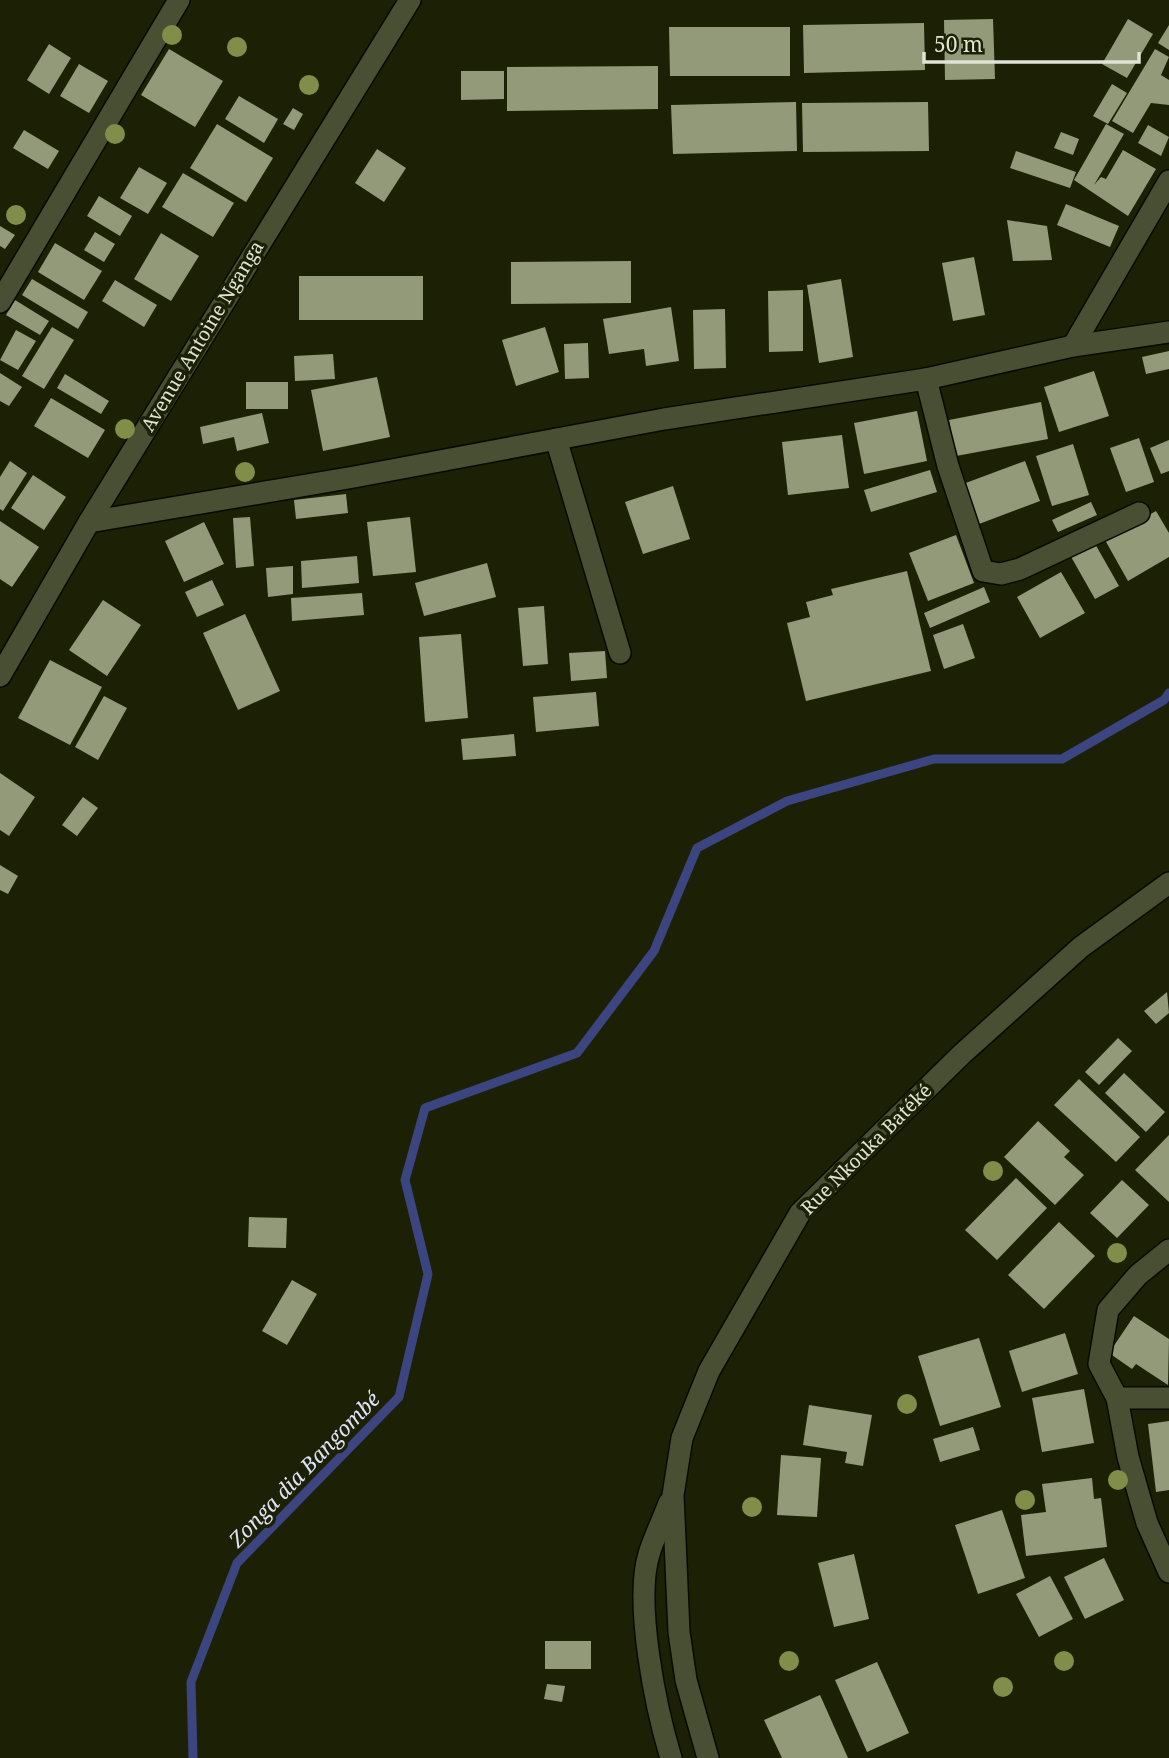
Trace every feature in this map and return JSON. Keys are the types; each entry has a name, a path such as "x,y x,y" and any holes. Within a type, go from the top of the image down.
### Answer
{"street":[{"path":"0,302 179,0"},
{"name":"Avenue Antoine Nganga","path":"0,675 89,522 410,0"},
{"path":"1073,346 1169,181"},
{"path":"89,522 664,419 926,379 1073,346 1169,331"},
{"path":"926,379 948,466 983,571 1001,574 1020,569 1139,513"},
{"path":"556,439 620,653"},
{"name":"Rue Nkouka Batéké","path":"708,1758 686,1680 679,1632 673,1495 682,1438 709,1371 800,1213 962,1054 1071,956 1169,883"},
{"path":"1169,1251 1138,1275 1108,1310 1099,1364 1116,1398 1128,1457 1147,1522 1169,1572"},
{"path":"1116,1398 1169,1398"},
{"name":"Rue Nkouka Batéké","path":"671,1758 656,1710 645,1592 648,1556 673,1495"}],"building":[{"path":"993,19 995,79 945,80 944,20"},
{"path":"1128,19 1153,34 1127,78 1102,64"},
{"path":"924,23 925,70 804,73 803,25"},
{"path":"1169,25 1169,50 1158,43"},
{"path":"669,27 790,27 790,76 670,76"},
{"path":"49,44 71,58 49,94 27,80"},
{"path":"169,49 223,81 195,127 141,95"},
{"path":"1155,49 1169,57 1161,75 1169,80 1169,105 1151,103 1133,133 1112,121"},
{"path":"79,64 108,81 89,113 60,96"},
{"path":"658,66 658,109 507,111 507,67"},
{"path":"461,71 504,71 504,99 461,100"},
{"path":"1112,84 1127,93 1108,124 1093,116"},
{"path":"239,96 278,119 264,143 225,119"},
{"path":"796,102 797,151 673,154 671,105"},
{"path":"928,102 929,151 803,152 802,103"},
{"path":"293,108 303,114 294,130 283,124"},
{"path":"217,124 273,158 246,202 190,168"},
{"path":"1106,124 1124,134 1094,185 1101,177 1106,179 1123,150 1156,169 1128,216 1074,180"},
{"path":"1148,125 1169,137 1161,156 1138,143"},
{"path":"24,130 59,151 48,169 13,148"},
{"path":"1061,132 1079,139 1073,155 1054,148"},
{"path":"377,149 406,168 384,202 355,183"},
{"path":"1016,151 1076,172 1070,188 1010,168"},
{"path":"139,167 167,183 148,214 120,198"},
{"path":"183,173 234,203 213,237 162,207"},
{"path":"99,196 132,216 120,236 87,216"},
{"path":"1066,204 1119,226 1110,247 1057,225"},
{"path":"1007,220 1047,226 1052,260 1013,261"},
{"path":"0,226 15,235 5,249 0,246"},
{"path":"95,232 115,244 104,262 84,250"},
{"path":"161,233 199,256 171,301 134,279"},
{"path":"55,243 102,271 84,300 38,272"},
{"path":"974,257 985,315 953,321 942,263"},
{"path":"631,261 631,303 511,304 511,262"},
{"path":"299,276 423,276 423,320 299,320"},
{"path":"32,279 88,312 78,329 22,295"},
{"path":"841,279 853,357 819,363 807,285"},
{"path":"115,280 157,305 144,327 102,301"},
{"path":"803,290 803,351 769,352 768,291"},
{"path":"15,300 49,321 40,335 6,315"},
{"path":"671,307 679,361 646,366 644,349 609,354 603,319"},
{"path":"725,309 726,368 694,369 693,310"},
{"path":"52,327 74,340 44,389 22,376"},
{"path":"545,327 559,372 516,386 502,340"},
{"path":"16,330 36,341 18,370 0,360"},
{"path":"588,343 589,378 565,379 564,344"},
{"path":"1169,351 1169,369 1146,374 1142,357"},
{"path":"333,354 335,379 295,381 294,356"},
{"path":"1094,371 1109,416 1059,432 1044,387"},
{"path":"0,373 22,387 9,406 0,401"},
{"path":"65,374 109,401 101,414 57,388"},
{"path":"377,377 390,437 323,451 311,390"},
{"path":"246,382 288,382 288,409 246,409"},
{"path":"51,398 105,430 88,458 34,426"},
{"path":"1041,402 1048,439 956,456 949,420"},
{"path":"917,411 927,461 864,474 854,423"},
{"path":"262,413 269,443 237,451 234,437 203,444 200,427"},
{"path":"842,435 849,488 788,495 782,442"},
{"path":"1139,438 1154,482 1126,492 1110,448"},
{"path":"1169,440 1169,471 1161,474 1150,448"},
{"path":"1073,444 1089,495 1052,506 1036,456"},
{"path":"10,461 27,473 3,511 0,509 0,477"},
{"path":"1025,461 1040,501 979,524 963,484"},
{"path":"930,470 937,492 871,512 864,490"},
{"path":"33,475 66,497 44,530 11,508"},
{"path":"673,486 690,539 643,554 625,502"},
{"path":"346,494 348,513 296,519 294,500"},
{"path":"1091,502 1097,515 1058,532 1052,520"},
{"path":"1156,511 1169,533 1169,557 1128,581 1105,540"},
{"path":"250,517 254,566 236,568 233,518"},
{"path":"410,517 416,572 373,576 367,522"},
{"path":"0,521 39,547 12,587 0,579"},
{"path":"204,522 224,564 184,582 165,541"},
{"path":"956,535 974,583 928,601 909,553"},
{"path":"1094,542 1119,586 1095,599 1070,555"},
{"path":"357,556 359,583 302,588 301,561"},
{"path":"487,563 496,597 424,616 415,583"},
{"path":"293,566 293,594 268,597 266,568"},
{"path":"907,571 931,671 806,701 787,623 810,617 806,602 833,595 831,589"},
{"path":"1061,572 1085,613 1040,638 1017,597"},
{"path":"212,580 224,605 197,617 185,592"},
{"path":"984,587 990,602 930,628 924,613"},
{"path":"362,593 364,615 292,621 291,598"},
{"path":"103,600 141,625 107,676 69,650"},
{"path":"544,606 548,664 523,666 518,608"},
{"path":"245,614 280,691 238,710 203,633"},
{"path":"963,624 975,658 944,669 933,635"},
{"path":"461,634 468,718 425,722 419,637"},
{"path":"605,651 607,678 571,681 569,653"},
{"path":"50,660 102,687 70,745 18,718"},
{"path":"596,692 599,726 536,732 533,697"},
{"path":"104,696 127,708 98,760 75,747"},
{"path":"514,734 516,756 463,760 461,739"},
{"path":"0,773 35,797 9,836 0,830"},
{"path":"83,797 98,808 77,836 62,825"},
{"path":"0,865 18,876 8,894 0,890"},
{"path":"1167,992 1169,1013 1156,1024 1144,1011"},
{"path":"1118,1038 1132,1051 1099,1085 1085,1072"},
{"path":"1124,1073 1165,1112 1146,1132 1105,1093"},
{"path":"1079,1079 1140,1137 1116,1162 1054,1105"},
{"path":"1038,1121 1070,1151 1064,1157 1084,1175 1055,1205 1004,1157"},
{"path":"1169,1135 1169,1202 1135,1170"},
{"path":"1016,1178 1047,1208 997,1260 965,1230"},
{"path":"1122,1180 1149,1205 1117,1238 1090,1213"},
{"path":"249,1217 287,1218 286,1248 248,1247"},
{"path":"1059,1222 1095,1256 1044,1309 1008,1275"},
{"path":"292,1280 317,1294 287,1345 262,1331"},
{"path":"1134,1316 1169,1339 1168,1385 1136,1364 1132,1369 1109,1353"},
{"path":"1065,1333 1078,1374 1022,1392 1009,1351"},
{"path":"979,1338 1001,1407 940,1426 918,1356"},
{"path":"1084,1389 1094,1443 1042,1452 1032,1398"},
{"path":"809,1405 872,1415 863,1466 845,1463 847,1452 803,1445"},
{"path":"1169,1421 1169,1490 1156,1492 1148,1424"},
{"path":"973,1427 980,1450 940,1462 933,1439"},
{"path":"781,1455 821,1458 817,1517 777,1515"},
{"path":"1092,1478 1094,1499 1101,1498 1107,1547 1026,1556 1021,1515 1046,1512 1042,1484"},
{"path":"1002,1510 1025,1578 978,1594 955,1525"},
{"path":"854,1554 869,1619 834,1627 818,1563"},
{"path":"1104,1558 1124,1600 1085,1619 1064,1577"},
{"path":"1050,1576 1073,1619 1039,1637 1016,1594"},
{"path":"545,1641 591,1641 591,1669 545,1669"},
{"path":"877,1662 909,1733 867,1752 835,1680"},
{"path":"547,1684 565,1686 562,1702 544,1699"},
{"path":"820,1695 848,1758 782,1758 764,1720"}],"waterway":[{"name":"Zonga dia Bangombé","path":"193,1758 191,1682 237,1563 399,1397 428,1274 405,1180 425,1108 577,1053 654,951 697,848 787,801 934,759 1062,759 1164,700 1169,693"}]}
